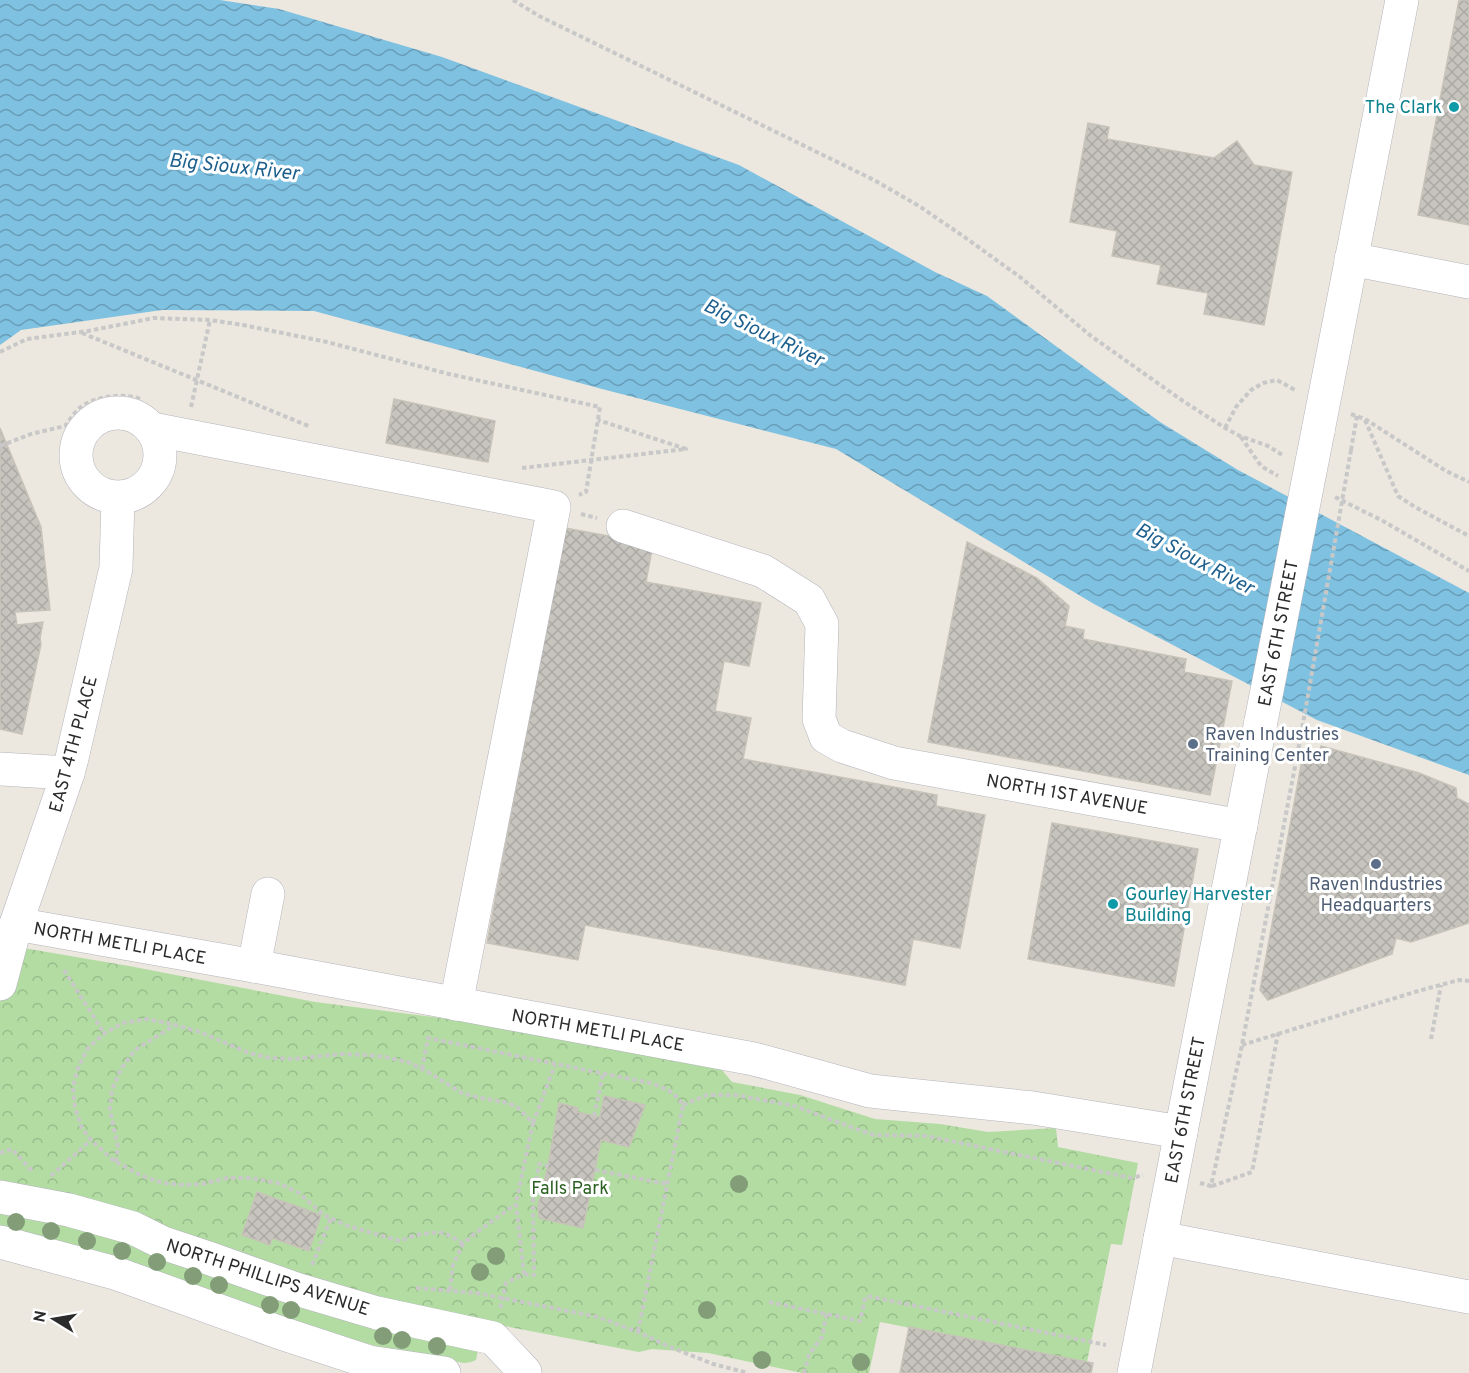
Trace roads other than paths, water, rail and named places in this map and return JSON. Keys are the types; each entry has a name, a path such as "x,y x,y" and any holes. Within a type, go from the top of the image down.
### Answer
{"street":[{"name":"EAST 6TH STREET","path":"1134,1373 1402,0"},
{"path":"1352,259 1469,282"},
{"path":"114,412 128,413 142,419 152,429 161,455 152,480 143,489 118,498 91,489 82,478 76,465 75,450 79,436 88,424 100,416 114,412"},
{"path":"152,429 554,507 456,1004"},
{"name":"EAST 4TH PLACE","path":"0,984 9,936 68,773 116,568 118,498"},
{"name":"NORTH 1ST AVENUE","path":"623,526 763,571 809,600 822,624 819,719 826,737 843,746 894,763 1241,826"},
{"path":"0,769 68,773"},
{"path":"254,966 268,894"},
{"name":"NORTH METLI PLACE","path":"9,936 254,966 754,1059 870,1091 1033,1108 1181,1132"},
{"name":"NORTH PHILLIPS AVENUE","path":"0,1197 69,1210 133,1228 163,1243 296,1289 377,1313 493,1338 525,1373"},
{"path":"1160,1238 1469,1297"},
{"path":"0,1242 115,1273 369,1362 444,1373"}],"water":[{"name":"Big Sioux River","path":"0,0 220,0 279,9 442,57 739,165 935,272 987,296 1160,422 1238,470 1469,593 1469,775 1317,720 1094,604 836,449 602,389 314,311 162,310 21,330 0,345"}],"place":[{"name":"The Clark","path":"1454,107"},
{"name":"Raven Industries Training Center","path":"1193,744"},
{"name":"Raven Industries Headquarters","path":"1376,864"},
{"name":"Gourley Harvester Building","path":"1113,904"}],"park label":[{"name":"Falls Park","path":"570,1188"}]}
